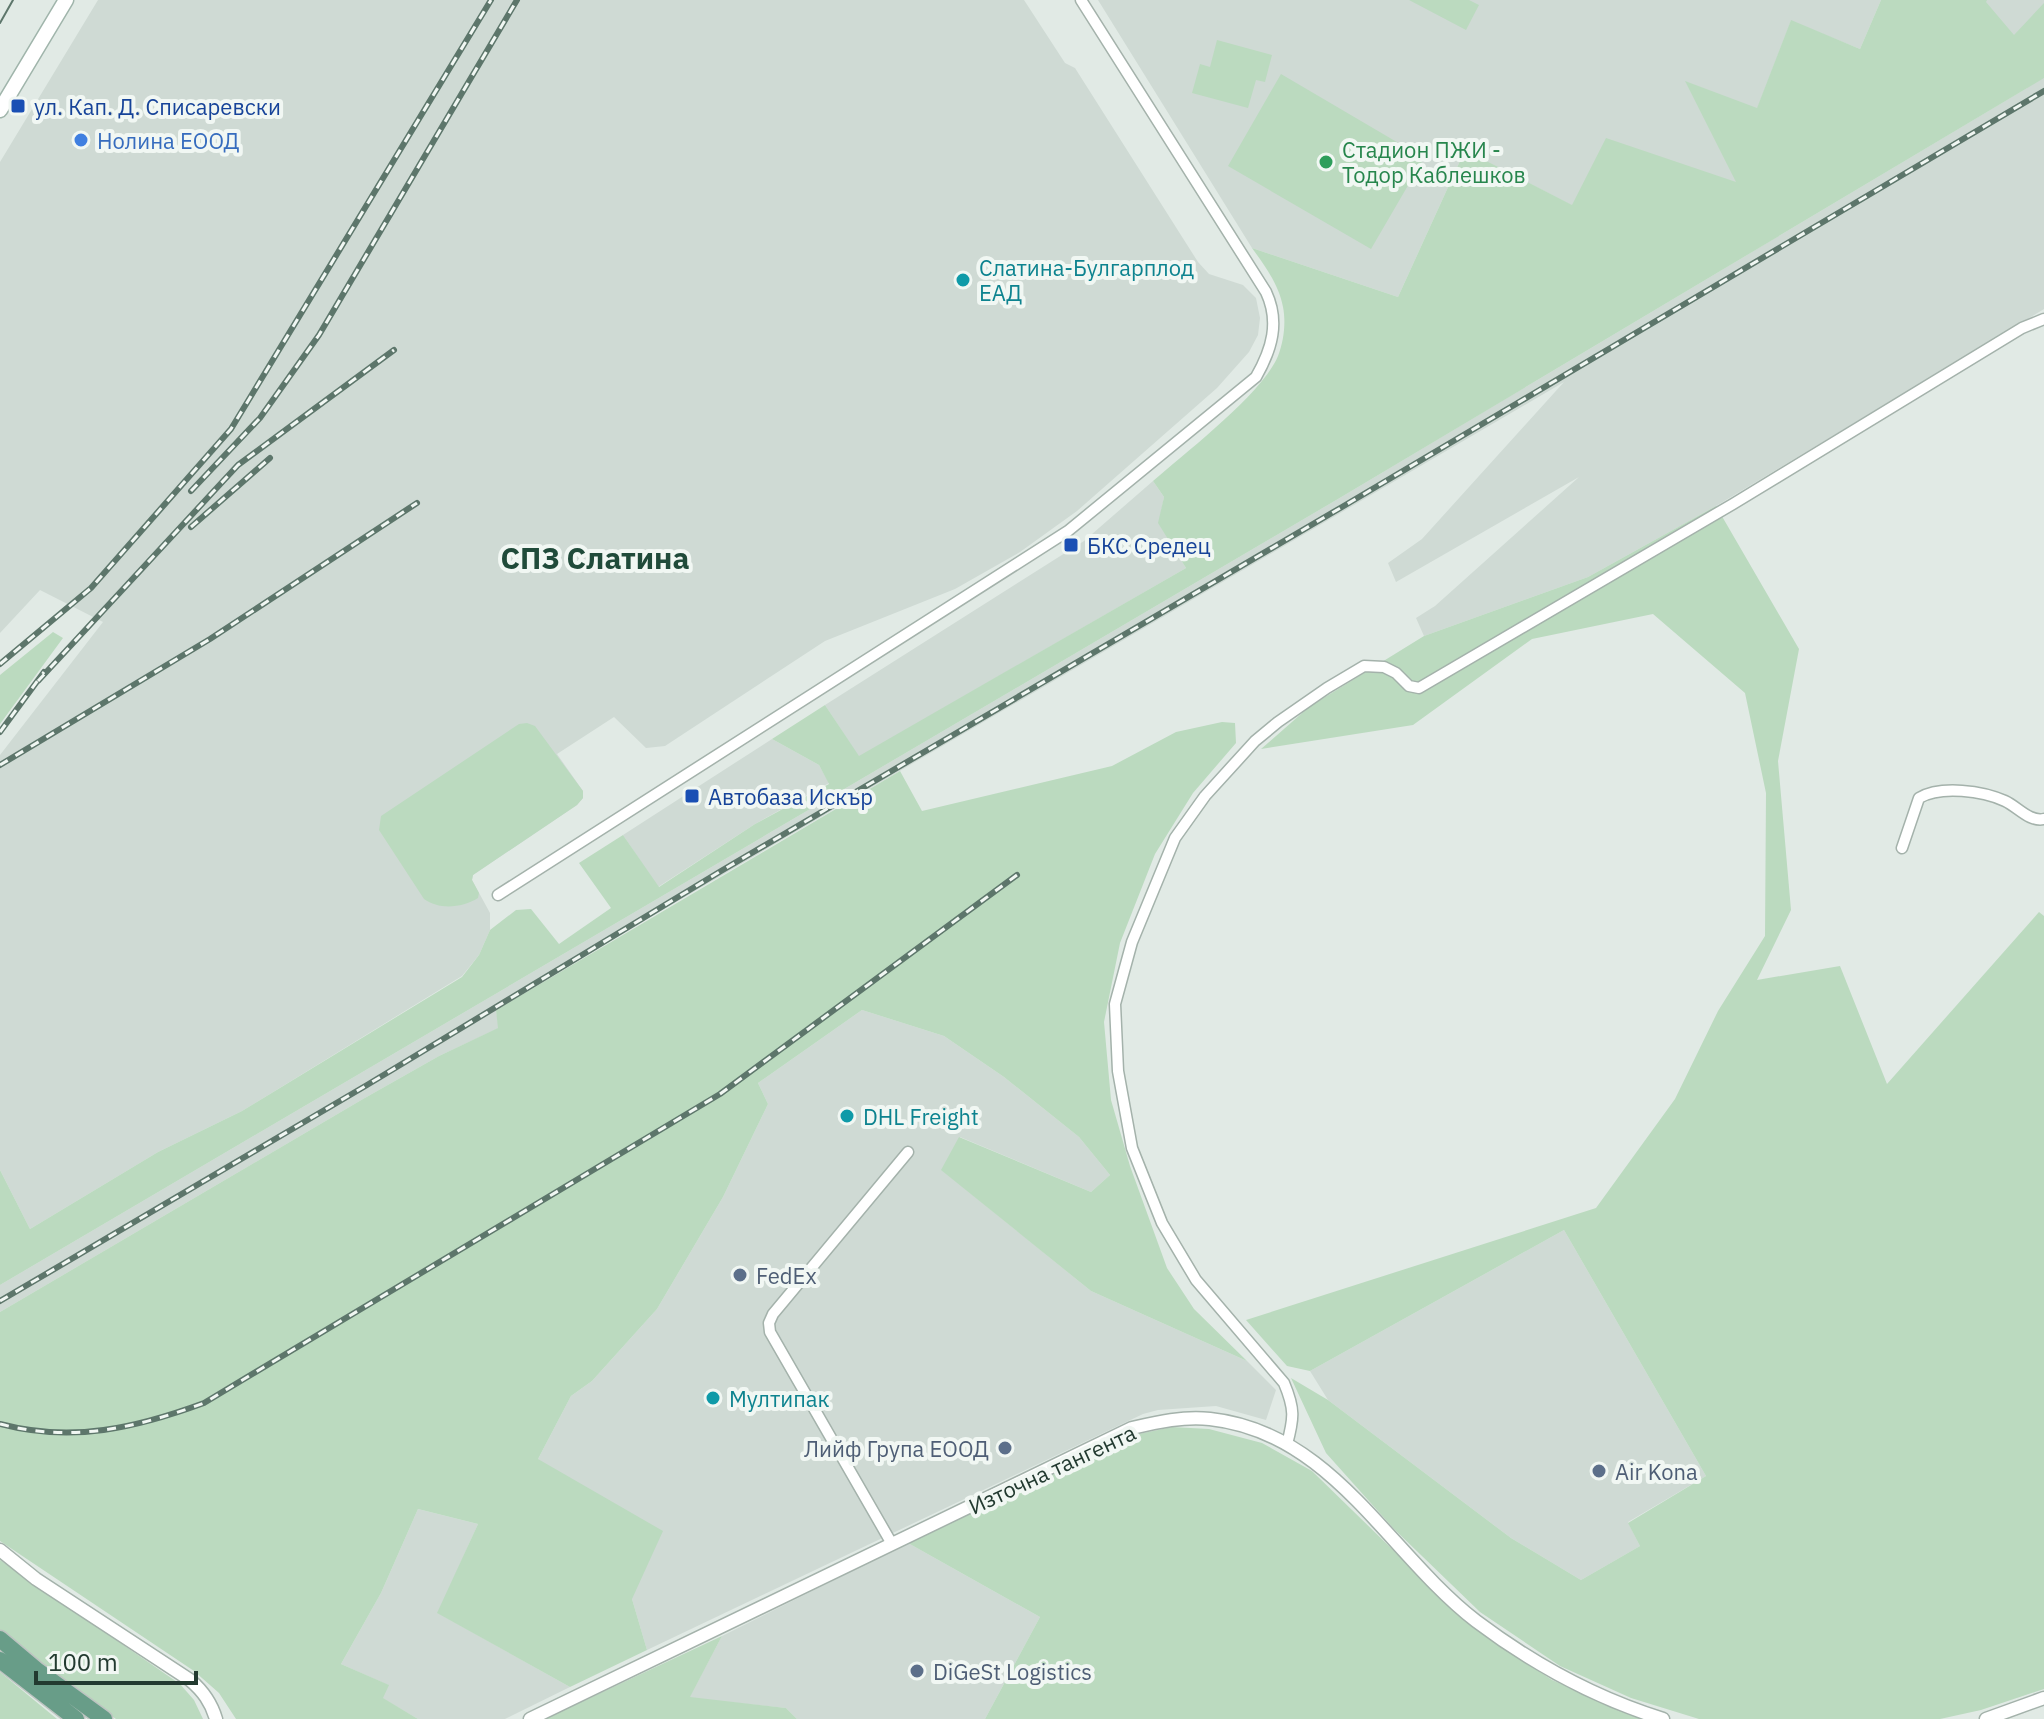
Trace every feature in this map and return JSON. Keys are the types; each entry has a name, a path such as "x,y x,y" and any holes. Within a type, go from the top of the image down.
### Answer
{"main road":[{"path":"0,110 66,0"},
{"path":"0,1639 104,1719"},
{"path":"0,1660 76,1719"}],"street":[{"path":"498,895 1068,531 1256,377 1272,341 1272,305 1246,258 1081,0"},
{"path":"1287,1444 1293,1419 1292,1403 1284,1383 1196,1280 1162,1223 1132,1148 1118,1071 1115,1004 1132,942 1175,838 1205,796 1255,741 1327,688 1364,666 1384,667 1396,673 1409,686 1419,688 1733,504 2022,328 2044,319"},
{"path":"1902,848 1919,798 1927,793 1943,791 1990,795 2009,803 2030,818 2044,819"},
{"path":"892,1544 770,1332 769,1323 773,1314 908,1152"},
{"name":"Източна тангента","path":"530,1719 1132,1428 1171,1419 1211,1419 1254,1429 1319,1463 1355,1497 1402,1551 1474,1620 1555,1675 1627,1708 1663,1719"},
{"path":"0,1550 36,1579 190,1680 201,1690 216,1719"},
{"path":"1986,1719 2044,1698"}],"shaded area":[{"path":"98,0 1024,0 1065,63 1075,68 1198,262 1209,274 1243,285 1256,298 1260,318 1258,335 1249,352 1217,388 1077,511 1020,552 955,589 825,641 665,746 646,748 614,717 557,754 583,791 583,798 473,875 472,880 490,913 490,930 479,955 462,976 242,1111 158,1152 30,1229 0,1170 0,755 103,622 40,590 0,633 0,162"},
{"path":"1098,0 1881,0 1860,49 1791,21 1757,109 1686,82 1737,182 1573,206 1465,150 1398,297 1252,248"},
{"path":"1977,0 2044,0 2044,309 1716,506 1588,577 1424,636 1416,618 1435,606 1579,477 1396,582 1388,563 1422,539 1564,382 496,1010 499,1028 439,1056 363,1099 0,1312 0,1285 1338,499 2027,88"},
{"path":"1153,481 1164,497 1159,523 1186,568 859,757 825,705 1084,541"},
{"path":"772,739 819,765 829,783 755,824 658,887 623,835"},
{"path":"862,1010 944,1036 1004,1077 1079,1137 1110,1175 1091,1192 960,1137 942,1170 1091,1291 1247,1361 1276,1390 1266,1420 1216,1406 1143,1414 647,1650 632,1599 538,1459 571,1396 592,1381 657,1309 723,1197 768,1104 758,1083"},
{"path":"1564,1230 1706,1476 1628,1522 1640,1546 1581,1580 1511,1538 1328,1400 1310,1371"},
{"path":"418,1509 478,1524 438,1613 570,1687 505,1719 418,1719 382,1698 388,1685 341,1664 381,1593"},
{"path":"908,1543 1040,1617 985,1719 797,1719 786,1708 689,1698 722,1636"}],"green space":[{"path":"1409,0 1469,0 1479,5 1466,30"},
{"path":"1881,0 1987,0 2014,35 2044,3 2044,78 1338,499 0,1285 0,1170 30,1229 158,1152 242,1111 462,977 479,955 490,930 516,910 531,909 559,944 611,908 579,863 623,835 659,887 755,824 829,784 819,765 772,739 825,705 859,756 1186,568 1158,523 1164,497 1153,481 1240,405 1278,356 1284,325 1281,299 1271,276 1252,248 1398,297 1465,150 1572,205 1606,138 1736,182 1685,81 1757,108 1791,20 1860,49"},
{"path":"1217,40 1272,55 1265,82 1256,80 1248,108 1192,93 1200,64 1210,67"},
{"name":"Стадион ПЖИ - Тодор Каблешков","path":"1281,74 1424,158 1371,249 1228,166"},
{"path":"1716,506 1799,649 1778,761 1791,910 1757,980 1840,966 1887,1084 2039,912 2044,916 2044,1689 1981,1710 1940,1719 1699,1719 1631,1698 1560,1666 1480,1612 1394,1529 1326,1453 1291,1378 1328,1400 1511,1538 1581,1580 1640,1546 1628,1523 1706,1476 1564,1230 1310,1371 1287,1366 1246,1320 1596,1208 1675,1099 1718,1011 1765,936 1766,793 1745,693 1653,614 1532,639 1413,725 1261,749 1309,707 1424,636 1588,577"},
{"path":"53,632 63,638 0,724 0,675"},
{"path":"1222,722 1235,723 1236,743 1193,793 1155,854 1120,943 1104,1022 1111,1100 1130,1166 1167,1268 1194,1309 1247,1361 1091,1291 941,1170 959,1137 1091,1192 1110,1175 1079,1137 1004,1077 944,1036 862,1010 758,1083 768,1104 723,1197 657,1309 592,1381 571,1396 538,1459 663,1531 632,1599 647,1650 570,1687 437,1613 478,1524 418,1509 381,1593 341,1664 389,1685 383,1698 418,1719 236,1719 219,1693 194,1671 0,1541 0,1312 363,1099 439,1056 498,1028 496,1010 900,771 922,811 1112,766 1176,732"},
{"path":"519,724 535,726 583,791 583,798 473,875 478,898 451,906 430,903 424,899 379,830 381,816"},
{"path":"1172,1427 1209,1429 1262,1443 1312,1471 1470,1625 1552,1680 1643,1719 985,1719 1040,1617 908,1543 1134,1435"},
{"path":"0,1560 180,1684 194,1700 203,1719 116,1719 76,1692 0,1630"},
{"path":"722,1636 690,1697 786,1708 797,1719 545,1719"},
{"path":"0,1672 57,1719 0,1719"}],"tram line":[{"path":"0,23 13,0"}],"railway":[{"path":"0,664 91,588 231,429 491,0"},
{"path":"191,491 260,418 319,335 517,0"},
{"path":"0,1301 367,1085 721,871 2044,91"},
{"path":"38,681 238,465 394,350"},
{"path":"191,527 270,458"},
{"path":"0,765 210,639 417,503"},
{"path":"0,732 44,672"},
{"path":"0,1424 53,1432 104,1430 154,1420 204,1403 720,1094 1017,875"}],"place":[{"name":"ул. Кап. Д. Списаревски","path":"18,106"},
{"name":"Нолина ЕООД","path":"81,140"},
{"name":"Стадион ПЖИ - Тодор Каблешков","path":"1326,162"},
{"name":"Слатина-Булгарплод ЕАД","path":"963,280"},
{"name":"БКС Средец","path":"1071,545"},
{"name":"Автобаза Искър","path":"692,796"},
{"name":"DHL Freight","path":"847,1116"},
{"name":"FedEx","path":"740,1275"},
{"name":"Мултипак","path":"713,1398"},
{"name":"Лийф Група ЕООД","path":"1005,1448"},
{"name":"Air Kona","path":"1599,1471"},
{"name":"DiGeSt Logistics","path":"917,1671"}],"district":[{"name":"СПЗ Слатина","path":"595,557"}]}
